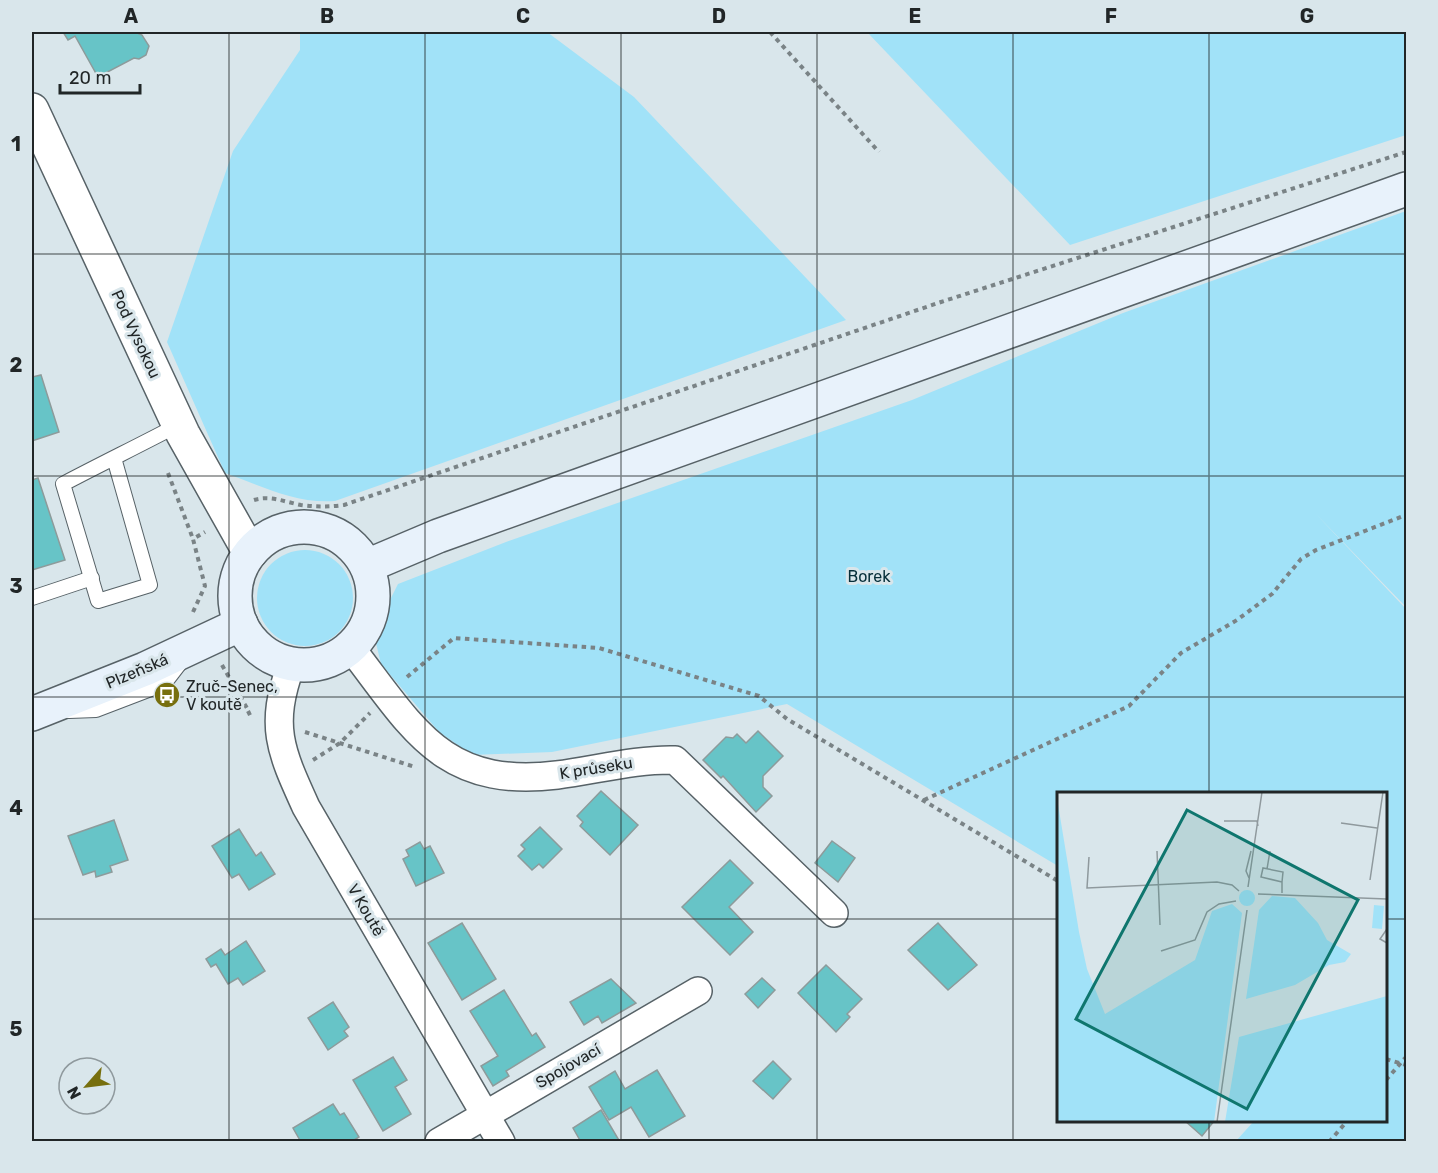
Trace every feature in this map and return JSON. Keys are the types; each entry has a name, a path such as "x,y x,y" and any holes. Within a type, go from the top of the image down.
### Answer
{"main road":[{"path":"367,566 438,536 1407,189"},
{"path":"304,527 319,529 347,542 367,566 374,595 372,609 361,636 351,648 323,663 291,664 266,654 256,646 241,624 235,595 237,580 250,553 261,542 281,531 304,527"},
{"name":"Plzeňská","path":"34,713 195,628 241,624"}],"street":[{"name":"Pod Vysokou","path":"32,110 166,431 229,516 250,553"},
{"name":"K průseku","path":"351,648 418,734 451,761 492,776 555,775 655,760 675,760 834,913"},
{"name":"V Koutě","path":"291,664 282,690 278,723 281,749 306,807 501,1142"},
{"name":"Spojovací","path":"439,1142 698,991"}],"lane":[{"path":"114,458 150,585 98,601 63,484 166,431"},
{"path":"32,598 92,579"}],"path":[{"path":"770,32 879,152"},
{"path":"193,539 254,500 265,496 304,505 327,507 344,505 940,303 1407,152"},
{"path":"166,431 205,586 195,628 248,711 257,718 419,769"},
{"path":"923,800 1129,706 1181,653 1237,620 1272,594 1301,559 1316,550 1407,515"},
{"path":"388,696 454,638 599,648 759,696 787,719 1057,880"},
{"path":"1387,1079 1407,1058"},
{"path":"1387,1059 1407,1065"},
{"path":"1329,1142 1346,1122"}],"green space":[{"path":"300,32 547,32 634,97 846,320 335,501 292,497 225,473 167,342 233,151 300,50"},
{"path":"867,32 1406,32 1406,135 1070,245"},
{"name":"Borek","path":"1406,211 1406,607 1314,512 1406,609 1406,1141 1236,1141 1253,1122 1387,1122 1387,792 1057,792 1057,865 787,704 552,752 472,755 439,732 381,664 376,643 385,610 398,584 506,542 912,400 1123,313"},
{"path":"305,550 323,553 339,564 350,580 353,598 350,616 339,632 323,643 305,646 287,643 271,632 260,616 257,598 260,580 271,564 287,553"}],"building":[{"path":"63,32 135,32 142,35 149,46 146,55 139,59 134,58 98,77 75,36 68,40"},
{"path":"41,375 59,432 32,441 32,377"},
{"path":"38,478 65,560 32,570 32,480"},
{"path":"758,731 783,756 763,776 763,787 772,796 756,812 723,776 721,778 703,760 726,737 733,738 737,734 746,743"},
{"path":"601,791 638,825 610,855 580,826 583,822 577,816"},
{"path":"114,820 128,860 110,866 112,872 96,877 95,871 83,875 68,836"},
{"path":"540,827 562,849 543,868 539,864 532,870 518,856 525,849 521,845"},
{"path":"239,829 256,856 261,852 275,874 249,890 239,874 232,878 212,846"},
{"path":"832,841 855,858 838,882 815,863"},
{"path":"420,842 424,849 430,846 444,873 416,886 403,859 409,856 406,850"},
{"path":"730,860 753,883 729,907 753,932 730,955 682,907"},
{"path":"462,923 496,979 462,1000 428,943"},
{"path":"938,923 977,965 948,990 908,950"},
{"path":"246,941 265,971 243,985 238,978 228,984 216,964 211,967 206,959 221,949 225,955"},
{"path":"826,965 862,999 847,1014 850,1017 836,1032 798,993"},
{"path":"762,978 775,990 758,1008 745,994"},
{"path":"611,979 636,1003 602,1023 598,1016 584,1025 570,1002"},
{"path":"504,990 532,1036 536,1033 545,1047 506,1071 509,1076 493,1086 481,1066 498,1056 470,1011"},
{"path":"333,1002 349,1027 344,1031 348,1036 328,1050 308,1018"},
{"path":"393,1057 407,1080 395,1087 411,1114 383,1131 353,1080"},
{"path":"773,1061 791,1079 773,1099 753,1081"},
{"path":"657,1070 685,1116 649,1137 631,1107 609,1120 589,1087 615,1071 625,1089"},
{"path":"333,1104 340,1115 344,1113 359,1137 351,1142 301,1142 293,1128"},
{"path":"601,1110 620,1142 581,1142 573,1128"},
{"path":"1186,1122 1213,1122 1202,1136"}],"place":[{"name":"Zruč-Senec, V koutě","path":"167,695"}]}
